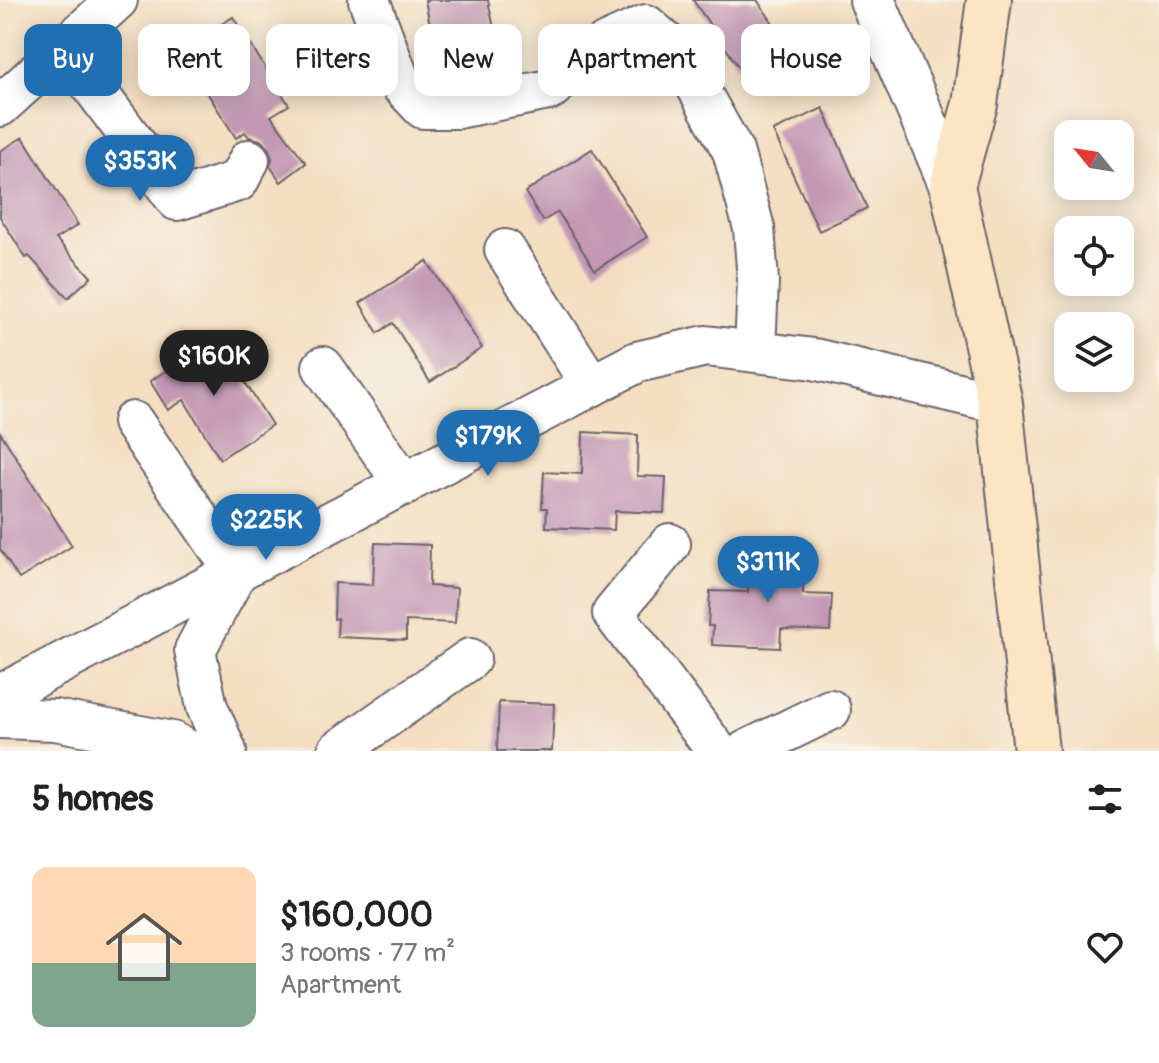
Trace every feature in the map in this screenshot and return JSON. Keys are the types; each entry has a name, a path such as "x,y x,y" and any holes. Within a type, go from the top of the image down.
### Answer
{"main road":[{"path":"989,0 975,104 952,186 1000,403 1036,751"}],"street":[{"path":"90,24 117,0"},
{"path":"369,0 401,85 423,108 458,108 549,90 606,43 646,25 679,54 733,151 754,228 758,281 755,352"},
{"path":"872,0 952,186"},
{"path":"0,106 24,84"},
{"path":"100,96 177,200 238,181 249,160"},
{"path":"505,250 592,386"},
{"path":"3,715 236,573 637,362 706,346 814,359 1000,403"},
{"path":"323,367 405,485"},
{"path":"133,422 236,573"},
{"path":"670,544 613,613 717,751"},
{"path":"226,751 207,707 195,650 236,573"},
{"path":"338,751 470,659"},
{"path":"746,751 830,710"},
{"path":"3,715 55,720 105,740 172,742 189,751"}],"building":[{"path":"425,0 488,0 493,24 430,24"},
{"path":"693,0 757,0 774,24 741,24 741,70 725,47 725,24 709,24"},
{"path":"233,17 237,24 222,24"},
{"path":"250,44 266,69 266,96 283,96 289,105 271,116 306,163 281,182 270,166 272,158 268,147 245,132 236,138 209,96 250,96"},
{"path":"823,108 867,208 819,231 773,131"},
{"path":"23,137 78,225 56,239 91,277 68,298 29,256 26,258 0,217 0,151"},
{"path":"592,149 647,237 595,270 558,212 543,221 525,192"},
{"path":"427,261 482,348 430,382 393,323 378,333 360,303"},
{"path":"217,338 272,425 220,459 184,400 168,410 150,381"},
{"path":"0,432 72,546 19,579 0,549"},
{"path":"583,432 638,435 637,476 666,477 664,513 615,511 614,530 546,527 547,508 542,508 544,472 582,474"},
{"path":"375,543 430,545 429,586 457,588 455,623 406,621 406,640 337,637 335,583 373,585"},
{"path":"750,551 805,553 803,594 832,595 830,631 781,629 780,648 712,645 713,626 708,626 710,591 748,592"},
{"path":"499,702 554,704 552,751 497,751"}]}
